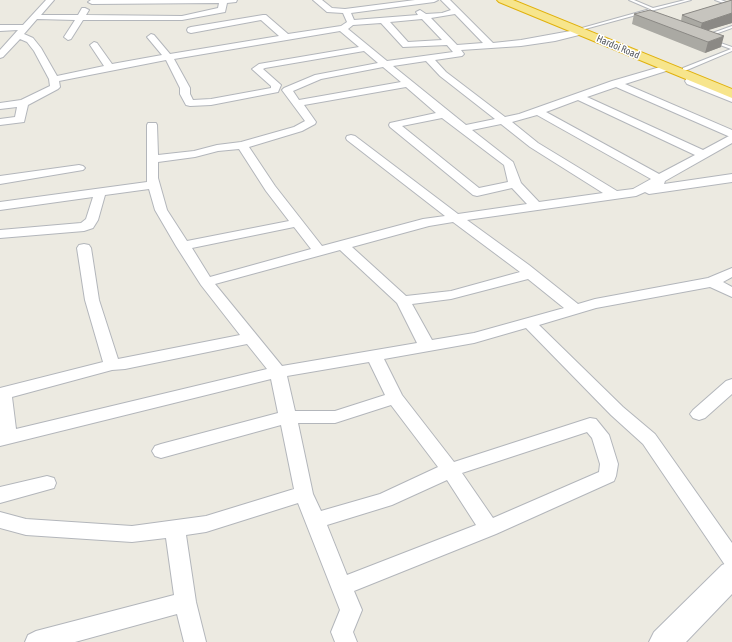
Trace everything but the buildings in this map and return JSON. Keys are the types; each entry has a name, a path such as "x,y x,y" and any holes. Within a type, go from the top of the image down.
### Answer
{"highway":[{"name":"Hardoi Road","path":"503,0 732,94"},
{"name":"Hardoi Road","path":"513,0 580,31 732,87"}],"street":[{"path":"0,55 50,0"},
{"path":"68,36 80,17 93,1 233,0"},
{"path":"317,0 330,10 345,11 434,0"},
{"path":"445,0 491,46"},
{"path":"35,17 182,18 222,10 223,1"},
{"path":"152,159 195,154 217,148 242,145 298,129 311,122 287,90 318,77 387,64 459,54 411,2"},
{"path":"345,11 349,16 347,26"},
{"path":"54,79 347,26 383,20 443,15 457,11"},
{"path":"191,30 263,17 286,38"},
{"path":"383,20 406,45 448,42"},
{"path":"347,26 368,48 444,114 509,164 515,184 536,207"},
{"path":"0,28 26,27"},
{"path":"455,48 491,46 555,38 580,31 663,69 732,98"},
{"path":"0,106 23,103 55,86 54,79 38,50 30,40 18,35"},
{"path":"152,37 169,58 185,88 190,102 211,102 275,90 276,85 257,69 262,66 368,48"},
{"path":"94,45 110,68"},
{"path":"428,58 443,74 534,146 615,195"},
{"path":"464,129 522,117 615,83 663,69"},
{"path":"615,83 732,134"},
{"path":"298,103 409,84"},
{"path":"577,96 704,155"},
{"path":"0,122 20,120 23,103"},
{"path":"537,111 659,184 732,178"},
{"path":"444,114 394,126 477,192 515,184"},
{"path":"152,125 152,178 160,210 206,282 278,372 304,494 351,610 342,632 346,642"},
{"path":"351,138 414,188 524,268 576,310"},
{"path":"206,282 428,222 636,192 659,184 732,139"},
{"path":"242,145 270,188 320,252"},
{"path":"0,180 79,168"},
{"path":"0,206 154,185"},
{"path":"0,234 84,227 92,220 100,193"},
{"path":"183,246 297,223"},
{"path":"343,245 403,301 427,346"},
{"path":"84,248 92,300 112,365"},
{"path":"251,338 125,364 112,365 3,393 4,438 278,372 474,338 595,304 712,282 732,272"},
{"path":"403,301 451,295 530,274"},
{"path":"712,282 732,293"},
{"path":"529,323 617,411 649,440 732,559"},
{"path":"374,355 395,398 450,470 489,528"},
{"path":"699,414 732,385"},
{"path":"161,451 287,417 334,417 395,398"},
{"path":"314,521 385,500 450,470 590,424 600,435 609,464 606,476 489,528 341,587"},
{"path":"0,495 47,483"},
{"path":"0,524 0,520 26,527 132,534 206,524 304,494"},
{"path":"175,528 185,602 195,642"},
{"path":"665,642 732,574"},
{"path":"36,642 185,602"}],"lane":[{"path":"631,0 652,9"},
{"path":"580,31 652,9 689,0"},
{"path":"717,0 732,5"},
{"path":"724,7 732,5"},
{"path":"638,13 645,15"},
{"path":"732,27 702,37 732,49"},
{"path":"685,69 732,49"}]}
